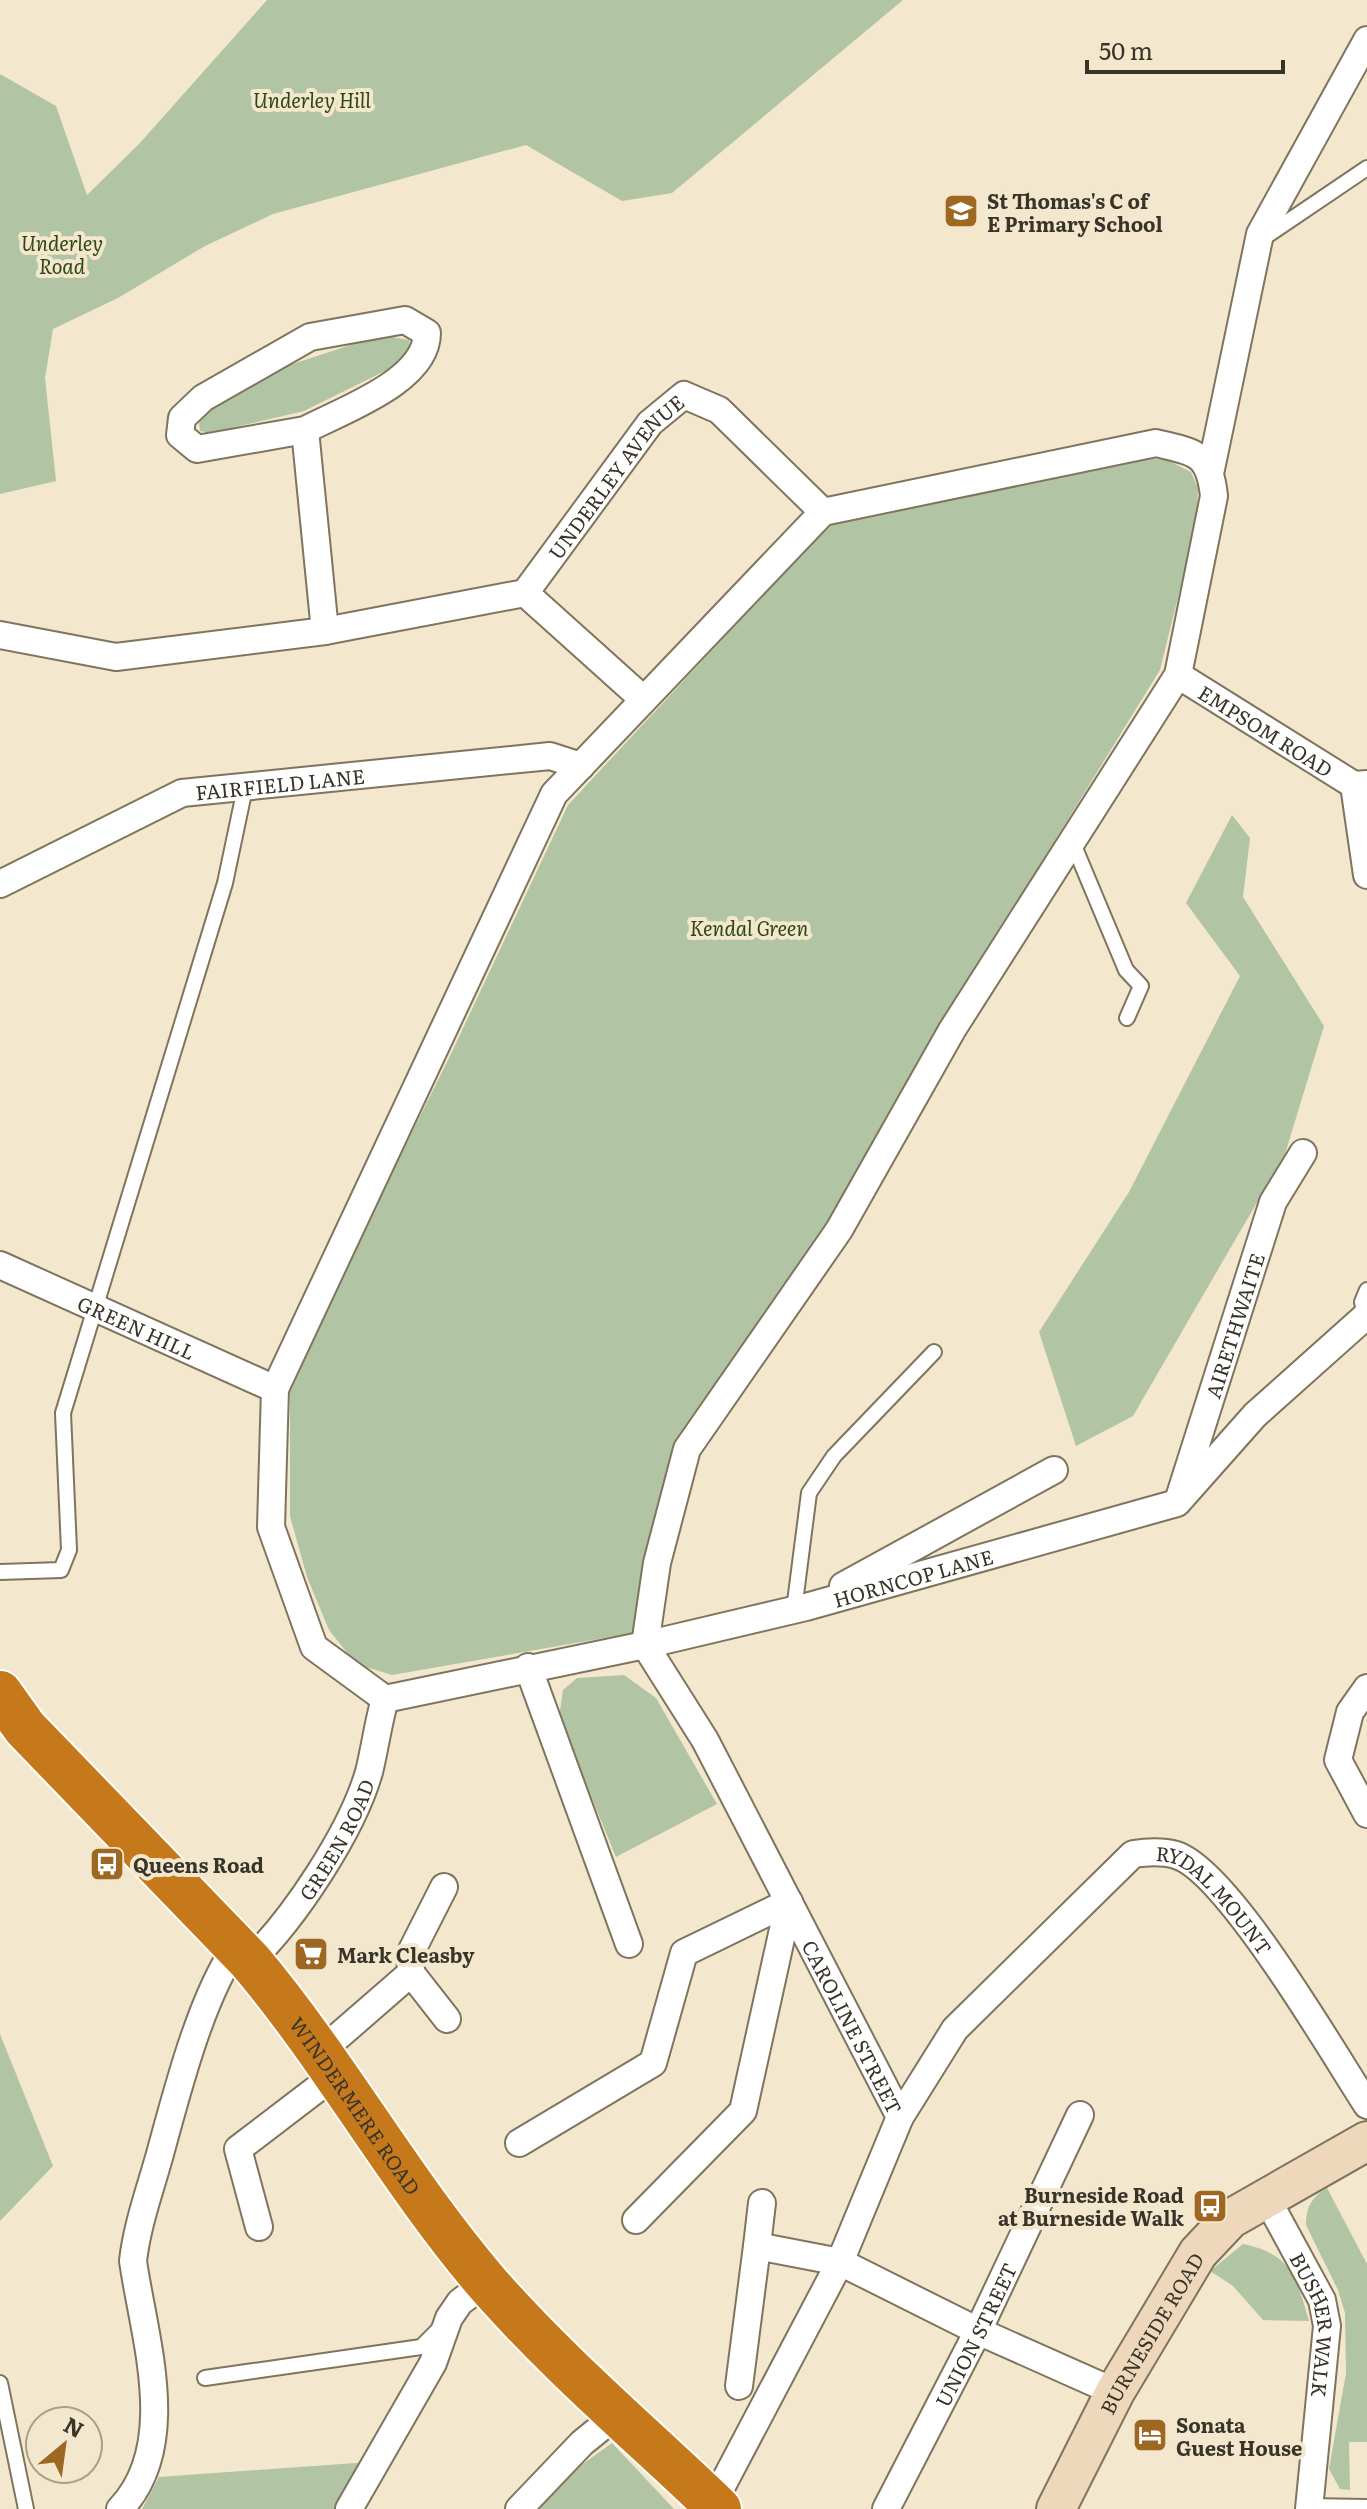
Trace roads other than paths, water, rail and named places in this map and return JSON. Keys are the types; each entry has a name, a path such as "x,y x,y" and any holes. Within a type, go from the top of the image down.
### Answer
{"highway":[{"name":"WINDERMERE ROAD","path":"0,1693 25,1728 243,1954 281,1998 487,2282 543,2343 716,2506"}],"street":[{"path":"645,1645 657,1563 687,1449 839,1230 952,1030 1178,675 1214,496 1211,469 1259,242 1367,40"},
{"path":"405,320 427,333 427,350 407,376 305,430 197,449 180,435 182,418 203,398 310,337 405,320"},
{"name":"UNDERLEY AVENUE","path":"525,593 650,423 684,395 719,410 823,512"},
{"path":"305,430 325,631"},
{"path":"385,1699 314,1647 276,1542 271,1527 275,1389 554,794 823,512 1156,443 1193,453 1211,469"},
{"path":"0,635 116,657 325,631 525,593 643,699"},
{"name":"EMPSOM ROAD","path":"1178,675 1360,785 1367,875"},
{"name":"FAIRFIELD LANE","path":"0,884 182,793 550,756 581,766"},
{"name":"AIRETHWAITE","path":"1177,1503 1273,1202 1303,1153"},
{"name":"GREEN HILL","path":"0,1265 275,1389"},
{"path":"1177,1503 1255,1415 1366,1316"},
{"path":"800,1608 1054,1470"},
{"name":"HORNCOP LANE","path":"385,1699 645,1645 800,1608 1177,1503"},
{"name":"CAROLINE STREET","path":"645,1645 705,1740 900,2117 840,2262 716,2506"},
{"path":"528,1667 629,1944"},
{"path":"1367,1688 1350,1712 1338,1760 1367,1814"},
{"name":"GREEN ROAD","path":"243,1954 294,1912 342,1832 369,1772 385,1699"},
{"name":"RYDAL MOUNT","path":"900,2117 955,2029 1133,1854 1152,1852 1177,1856 1205,1874 1237,1908 1367,2105"},
{"path":"444,1887 410,1954 411,1973 447,2019"},
{"path":"519,2143 653,2063 684,1953 789,1902"},
{"path":"636,2220 743,2111 789,1902"},
{"path":"120,2509 143,2476 154,2423 133,2261 136,2237 170,2113 221,1974 243,1954"},
{"path":"259,2227 238,2149 327,2064 411,1973"},
{"name":"UNION STREET","path":"886,2509 978,2331 1080,2115"},
{"name":"BURNESIDE ROAD","path":"1056,2509 1115,2392 1198,2253 1230,2219 1367,2141"},
{"name":"BUSHER WALK","path":"1266,2197 1322,2300 1327,2326 1309,2508"},
{"path":"739,2386 762,2203"},
{"path":"757,2246 840,2262 978,2331 1115,2392"},
{"path":"349,2509 433,2363 449,2318 460,2302 487,2282"},
{"path":"519,2509 582,2443 619,2413"}],"lane":[{"path":"1259,242 1367,168"},
{"path":"0,1572 61,1570 69,1550 63,1413 225,883 245,788"},
{"path":"1072,841 1126,970 1141,986 1127,1018"},
{"path":"1366,1316 1362,1302 1367,1290"},
{"path":"800,1608 809,1493 834,1456 934,1352"},
{"path":"205,2378 421,2347 449,2318"},
{"path":"0,2383 26,2509"},
{"path":"1309,2508 1367,2507"}],"place":[{"name":"St Thomas's C of E Primary School","path":"961,211"},
{"name":"Queens Road","path":"107,1864"},
{"name":"Mark Cleasby","path":"311,1954"},
{"name":"Burneside Road at Burneside Walk","path":"1210,2206"},
{"name":"Sonata Guest House","path":"1150,2435"}],"park label":[{"name":"Underley Hill","path":"312,99"},
{"name":"Underley Road","path":"62,254"},
{"name":"Kendal Green","path":"749,927"}]}
